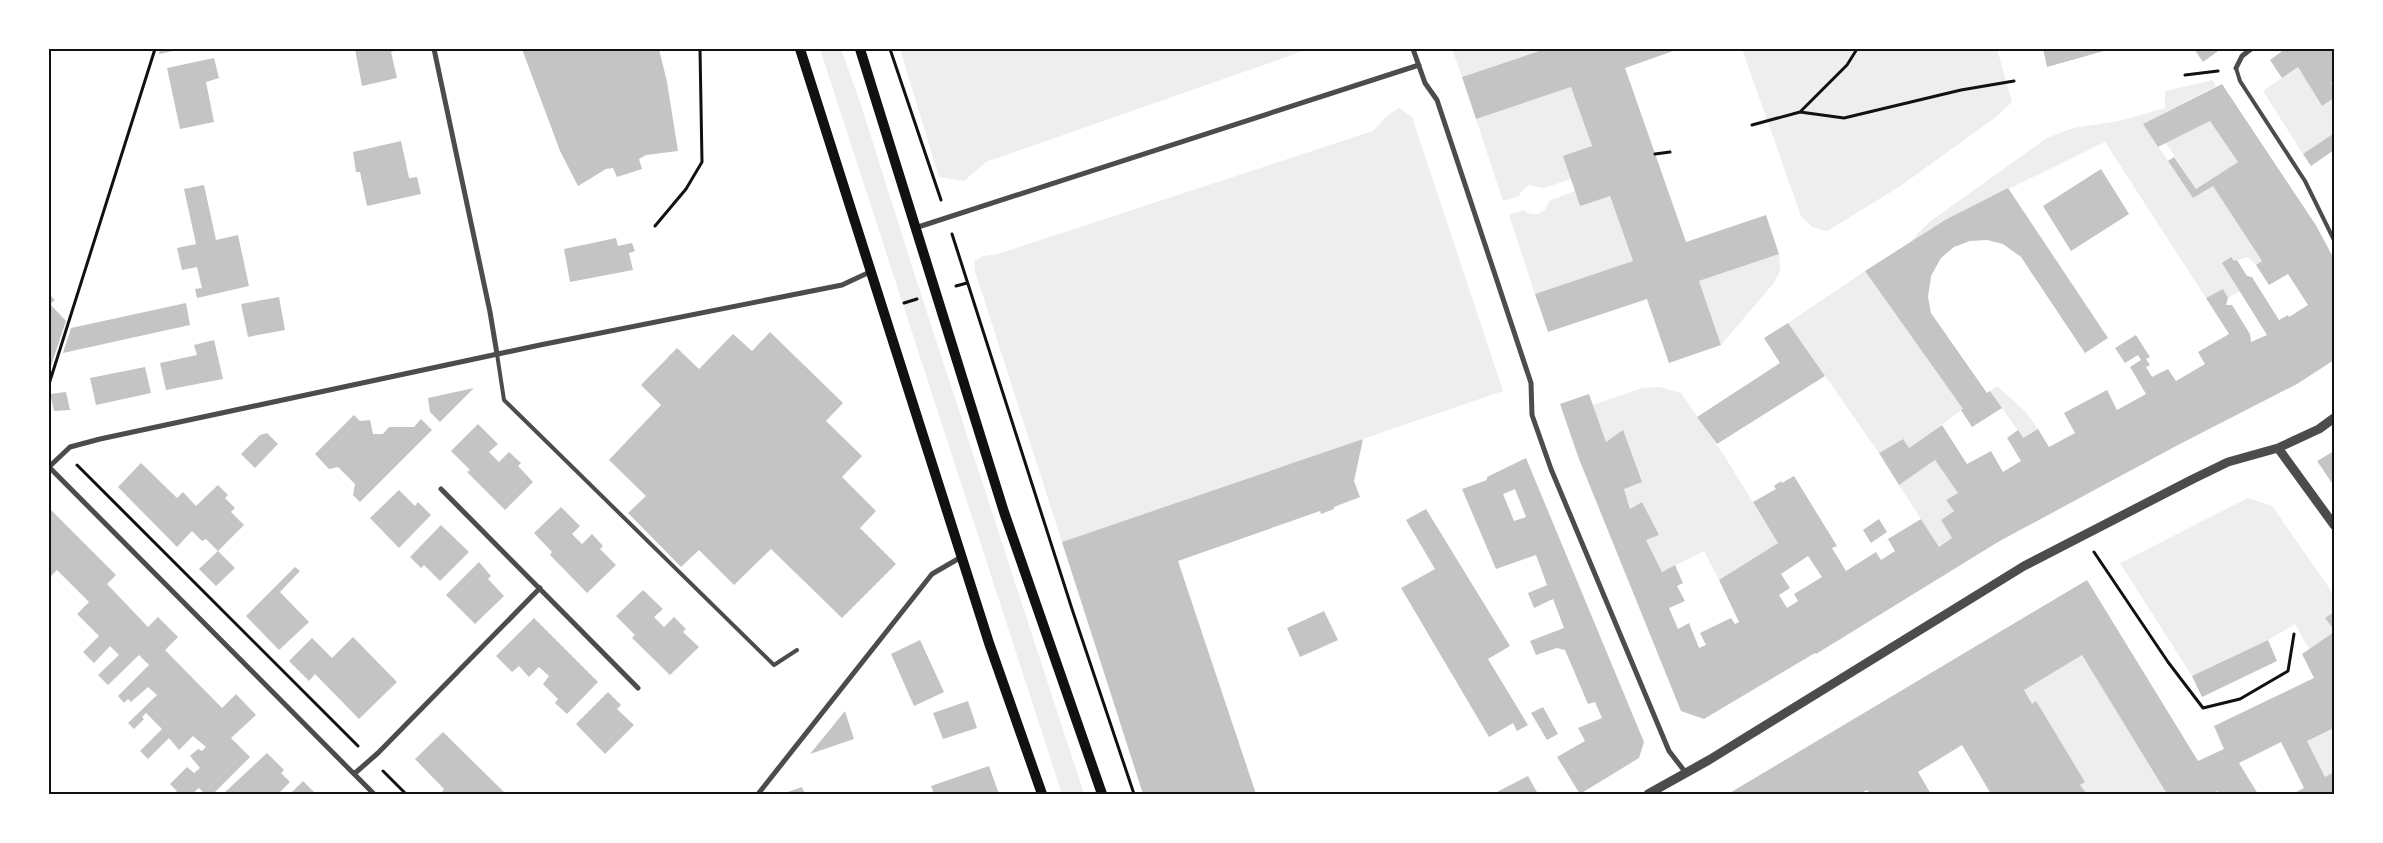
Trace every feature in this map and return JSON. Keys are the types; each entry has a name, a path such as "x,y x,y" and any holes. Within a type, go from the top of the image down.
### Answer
{"main road":[{"path":"800,49 873,271 989,643 1042,794"},
{"path":"860,49 1004,512 1102,794"}],"street":[{"path":"434,49 490,312 497,354"},
{"path":"1413,49 1425,83 1437,100 1531,383 1532,415 1552,469 1670,751 1686,773"},
{"path":"2236,68 2242,56 2252,49"},
{"path":"916,228 1419,65"},
{"path":"374,794 49,466 70,447 100,439 497,354 842,285 873,271"},
{"path":"1648,794 1686,773 2024,566 2228,462 2278,448 2319,429 2334,418"},
{"path":"2278,448 2334,525"},
{"path":"441,489 638,688"},
{"path":"758,794 932,574 963,556"},
{"path":"354,774 540,588"}],"lane":[{"path":"2236,68 2240,80 2276,133 2305,181 2334,240"},
{"path":"497,354 504,400 774,665 798,650"}],"path":[{"path":"49,384 155,49"},
{"path":"655,226 686,189 702,162 700,49"},
{"path":"890,49 947,218 1069,599 1134,794"},
{"path":"1800,112 1847,65 1857,49"},
{"path":"2186,75 2236,68"},
{"path":"1752,125 1800,112 1844,118 1961,90 2014,81"},
{"path":"1655,154 1670,152"},
{"path":"64,452 406,794"},
{"path":"2084,534 2168,662 2203,708 2240,699 2288,671 2294,634"}],"shaded area":[{"path":"820,49 841,49 861,105 1084,794 1062,794"},
{"path":"900,49 1309,49 986,162 964,181 939,177"},
{"path":"1452,49 1544,49 1462,77"},
{"path":"1742,49 1997,49 2012,102 1996,117 1899,187 1827,231 1812,227 1801,216"},
{"path":"2298,67 2322,106 2334,98 2334,133 2303,154 2263,91"},
{"path":"2213,80 2216,86 2143,124 2193,198 2213,186 2262,261 2256,265 2248,257 2234,261 2230,257 2223,263 2240,291 2228,298 2222,290 2206,298 2105,142 1945,220 1909,243 1928,223 2047,138 2073,128 2119,121 2165,108 2165,91"},
{"path":"1571,87 1592,146 1571,179 1544,188 1529,185 1519,196 1503,201 1476,119"},
{"path":"1399,108 1412,117 1503,391 1062,542 975,271 974,261 983,256 998,254 1373,131 1388,115"},
{"path":"2210,121 2238,162 2196,189 2166,143"},
{"path":"1575,191 1610,196 1633,261 1535,294 1509,215 1523,210 1531,214 1542,212 1549,201"},
{"path":"1779,254 1780,271 1773,284 1721,345 1699,281"},
{"path":"1865,271 1963,409 1909,448 1902,439 1879,453 1788,323"},
{"path":"1997,386 2026,412 2038,429 2023,438 1990,391"},
{"path":"1660,387 1681,393 1725,457 1778,543 1719,580 1704,551 1662,572 1646,540 1659,535 1642,502 1630,509 1624,489 1623,431 1606,442 1593,405 1642,388"},
{"path":"1935,460 1958,493 1946,500 1954,511 1941,520 1952,538 1939,547 1899,485"},
{"path":"2248,498 2272,506 2334,595 2334,612 2325,618 2334,632 2309,649 2295,624 2268,640 2192,676 2120,563"},
{"path":"2082,655 2167,794 2087,794 2080,785 2085,782 2036,702 2032,704 2024,690"},
{"path":"2334,728 2334,772 2325,777 2307,741"}],"building":[{"path":"160,49 178,49 178,50 159,54"},
{"path":"355,49 400,49 391,52 397,78 362,86"},
{"path":"522,49 659,49 667,82 678,151 646,155 639,159 642,169 617,177 613,168 606,169 578,186 560,151"},
{"path":"1545,49 1679,49 1625,68 1686,242 1766,215 1779,254 1699,281 1721,345 1669,363 1647,299 1548,332 1535,294 1633,261 1610,196 1580,206 1563,156 1592,146 1571,87 1476,119 1462,77"},
{"path":"2043,49 2103,49 2104,51 2047,67"},
{"path":"2194,49 2221,49 2203,62"},
{"path":"2285,49 2334,49 2334,63 2332,65 2334,81 2331,83 2334,88 2334,98 2322,106 2298,67 2282,78 2270,60"},
{"path":"214,58 219,78 206,82 214,122 180,129 167,68"},
{"path":"2222,84 2317,227 2334,259 2334,360 2297,384 2178,445 1998,542 1816,654 1704,719 1681,711 1579,459 1560,404 1589,394 1606,442 1623,430 1642,482 1624,489 1630,509 1642,502 1659,535 1646,540 1662,572 1675,565 1683,583 1677,586 1685,601 1669,608 1678,629 1689,623 1699,648 1706,645 1700,633 1731,618 1735,624 1739,622 1719,580 1778,543 1753,502 1776,489 1774,486 1781,481 1782,483 1794,476 1837,546 1832,548 1846,571 1876,552 1881,560 1895,551 1888,539 1921,519 1939,547 1952,538 1941,520 1954,511 1946,500 1958,493 1935,460 1899,485 1879,453 1903,439 1909,448 1942,425 1967,464 1991,451 2003,472 2021,461 2007,438 2018,430 2023,438 2038,429 2049,447 2075,433 2064,413 2107,390 2117,410 2146,394 2130,367 2141,360 2138,355 2125,363 2115,348 2136,335 2150,357 2146,359 2150,365 2146,367 2152,377 2168,369 2176,381 2205,364 2198,352 2229,334 2206,298 2223,289 2228,298 2226,305 2232,305 2250,334 2251,342 2267,335 2222,263 2231,257 2234,261 2237,260 2247,276 2252,277 2279,320 2288,315 2289,317 2308,305 2288,274 2269,285 2256,265 2262,261 2213,186 2193,198 2168,161 2174,157 2196,189 2238,162 2210,121 2158,147 2143,124","holes":["1808,556 1822,577 1794,594 1798,601 1787,608 1779,595 1790,588 1781,574"]},
{"path":"2334,133 2334,150 2311,166 2303,154"},
{"path":"401,141 409,178 417,177 421,194 367,206 360,172 356,172 353,152"},
{"path":"2101,169 2129,214 2071,251 2043,206"},
{"path":"204,185 216,240 238,235 249,286 197,298 195,289 202,288 197,267 182,270 177,248 196,244 184,189"},
{"path":"2008,188 2108,338 2085,353 2021,257 2003,244 1987,240 1970,241 1954,247 1941,258 1931,276 1928,297 1931,313 1987,393 1990,391 2002,408 1972,427 1961,410 1963,409 1865,271 1945,220"},
{"path":"616,238 618,246 632,243 635,251 629,253 633,270 570,282 564,249"},
{"path":"49,294 55,300 50,304 66,321 49,372"},
{"path":"279,297 285,330 248,337 241,304"},
{"path":"186,303 190,325 63,353 71,328"},
{"path":"1788,323 1825,376 1717,444 1697,417 1780,363 1764,338"},
{"path":"770,332 843,403 826,421 862,456 842,477 876,511 860,528 896,564 842,618 771,549 734,585 699,550 681,567 628,513 646,496 609,460 661,405 641,385 677,348 699,369 733,334 752,351"},
{"path":"214,340 223,379 166,390 160,363 197,355 194,345"},
{"path":"145,367 151,393 96,405 90,378"},
{"path":"474,388 440,422 430,412 428,398"},
{"path":"66,392 70,410 54,411 50,394"},
{"path":"354,415 360,421 370,420 373,434 383,434 389,427 414,427 421,419 432,430 360,502 353,495 355,484 338,467 329,469 315,454"},
{"path":"478,424 498,444 489,452 499,462 509,452 521,463 518,466 533,482 505,510 467,472 470,470 451,451"},
{"path":"267,433 278,444 255,468 241,454 260,435"},
{"path":"1363,439 1354,481 1360,497 1321,514 1320,511 1178,561 1256,794 1143,794 1062,542"},
{"path":"2334,451 2334,486 2317,461"},
{"path":"1526,458 1644,742 1639,758 1580,794 1557,757 1585,741 1578,728 1602,718 1595,702 1588,704 1565,650 1557,648 1536,655 1530,641 1564,628 1553,599 1534,608 1528,593 1547,585 1536,555 1496,569 1462,489 1487,480 1487,477","holes":["1515,489 1526,517 1514,521 1503,494"]},
{"path":"141,463 177,498 183,492 196,506 218,485 228,495 225,498 235,508 231,512 244,525 218,551 206,539 202,541 192,531 177,547 118,487"},
{"path":"399,490 415,506 418,502 431,515 399,548 370,518"},
{"path":"561,507 580,526 572,534 582,544 592,534 603,546 600,549 616,565 587,593 550,555 552,552 534,533"},
{"path":"49,508 116,575 107,584 148,627 158,617 178,637 165,650 222,708 236,694 256,715 231,738 250,757 213,794 205,794 199,788 192,794 173,794 177,791 170,784 187,767 194,773 200,768 190,756 198,749 202,751 206,747 193,736 179,750 169,738 148,759 140,751 162,729 146,713 142,717 144,719 134,729 128,723 157,695 148,687 131,702 128,699 124,703 118,696 149,665 139,655 108,685 98,675 119,655 110,646 94,663 83,652 99,636 77,614 89,602 57,570 49,578"},
{"path":"1426,509 1510,646 1488,659 1528,725 1517,731 1513,723 1489,737 1401,588 1435,569 1406,520"},
{"path":"1879,519 1887,532 1871,543 1863,530"},
{"path":"441,525 469,552 440,581 424,565 421,568 410,557"},
{"path":"218,551 235,568 216,586 199,569"},
{"path":"479,562 491,576 488,579 504,596 475,624 446,595"},
{"path":"295,567 300,571 280,592 309,622 279,650 246,616"},
{"path":"2087,580 2198,761 2224,749 2214,726 2314,678 2302,654 2334,632 2334,728 2307,741 2325,777 2334,772 2334,794 2292,794 2304,788 2281,742 2239,763 2258,794 2219,794 2217,791 2212,794 2167,794 2082,655 2024,690 2032,704 2036,701 2085,782 2080,785 2087,794 1991,794 1962,745 1918,772 1931,794 1870,794 1867,790 1859,794 1728,794"},
{"path":"643,590 663,609 654,617 664,627 674,617 686,629 683,632 699,647 670,675 632,638 635,635 616,616"},
{"path":"1324,611 1338,640 1300,657 1287,628"},
{"path":"2334,612 2334,630 2325,618"},
{"path":"534,618 598,682 567,714 555,703 558,699 543,684 549,676 539,667 529,677 519,666 512,672 496,656"},
{"path":"353,637 397,682 359,719 315,674 309,681 289,661 312,638 332,658"},
{"path":"920,640 944,692 914,706 891,654"},
{"path":"2268,640 2277,661 2202,697 2192,676"},
{"path":"608,692 621,705 617,709 634,725 605,754 576,724"},
{"path":"968,701 977,728 943,739 933,713"},
{"path":"1543,707 1558,734 1547,740 1531,713"},
{"path":"845,711 854,739 810,754"},
{"path":"443,732 506,794 444,794 442,792 444,789 415,759"},
{"path":"267,753 284,770 281,773 290,782 278,794 223,794"},
{"path":"989,766 999,794 934,794 931,786"},
{"path":"1528,776 1538,794 1493,794"},
{"path":"303,781 316,794 290,794"},
{"path":"802,787 805,794 782,794"}]}
